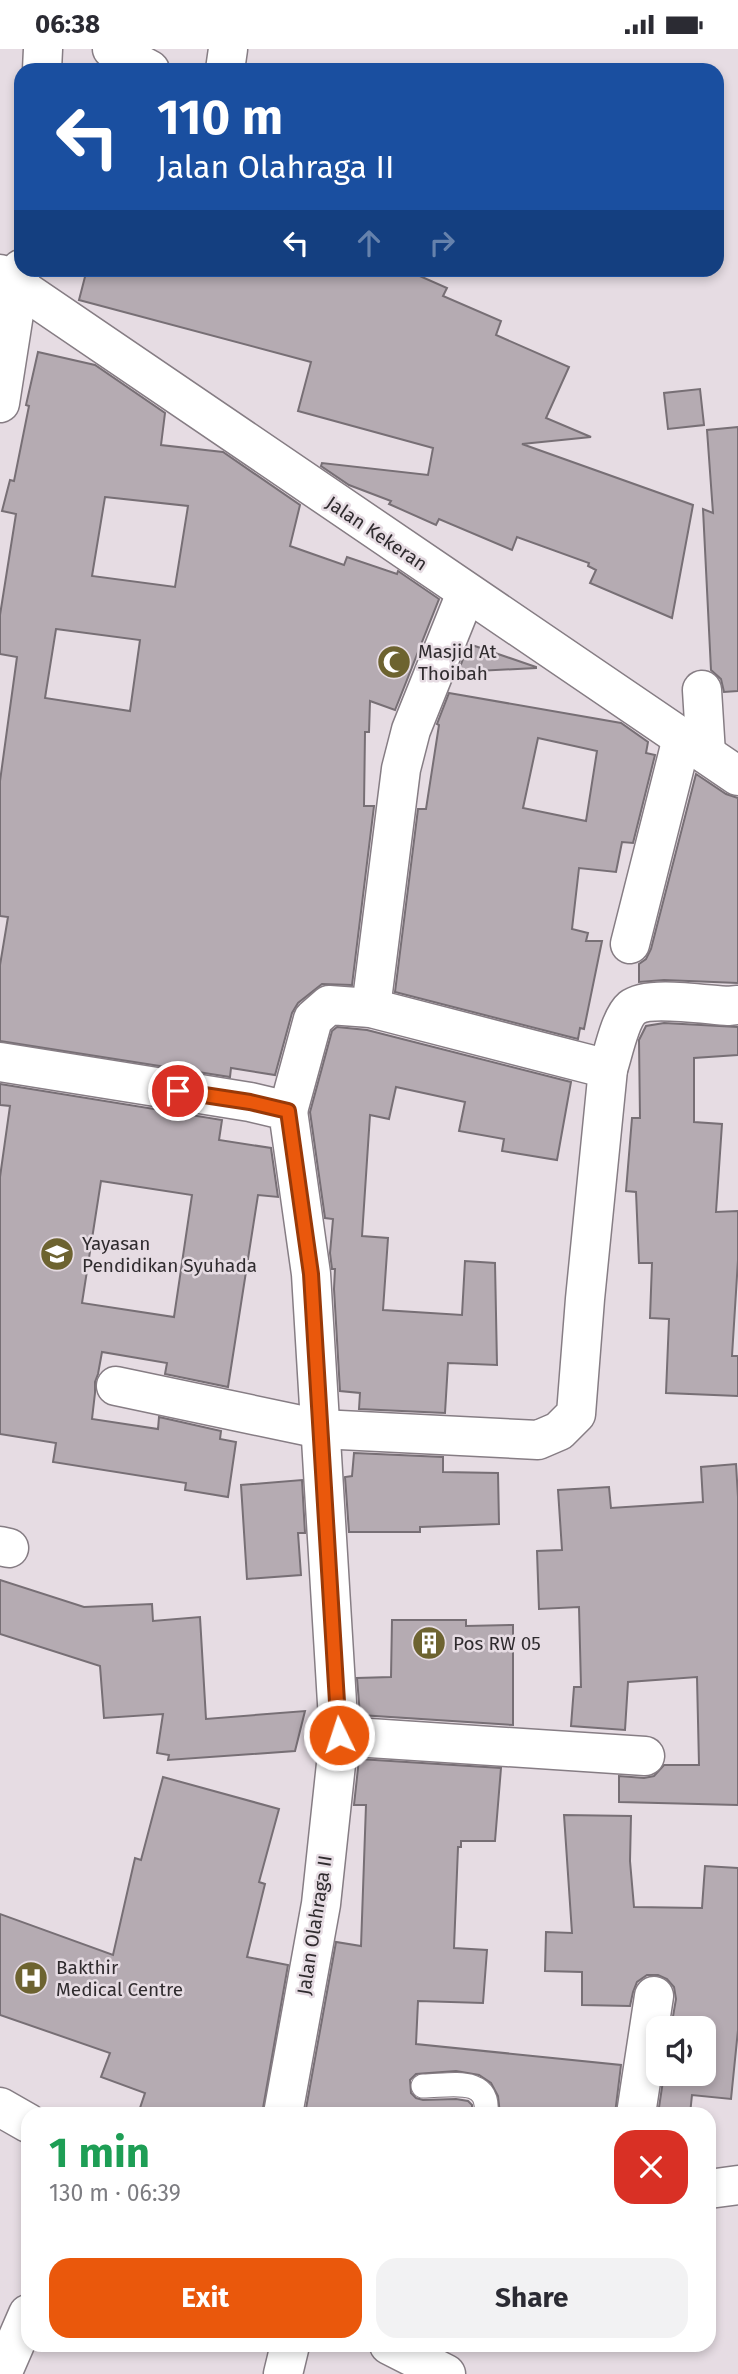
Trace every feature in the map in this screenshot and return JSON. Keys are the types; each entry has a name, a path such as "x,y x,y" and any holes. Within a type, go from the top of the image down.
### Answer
{"street":[{"path":"112,49 137,63"},
{"path":"0,403 13,277"},
{"name":"Jalan Kekeran","path":"13,277 466,593 738,776"},
{"path":"371,1008 401,769 411,730 466,593"},
{"path":"630,944 694,746 702,689"},
{"path":"116,1385 320,1429 538,1440 559,1431 576,1414 608,1069 622,1025 631,1009 648,1002 738,1005"},
{"path":"0,1062 250,1102 288,1111 313,1019 329,1005 371,1008 608,1069"},
{"name":"Jalan Olahraga II","path":"284,2107 321,1904 339,1735 311,1274 288,1111"},
{"path":"339,1735 645,1756"},
{"path":"637,2107 653,1996"},
{"path":"0,2107 21,2119"},
{"path":"716,2188 738,2185"},
{"path":"2,2374 21,2330"},
{"path":"283,2374 288,2352"},
{"path":"395,2357 446,2374"}],"lane":[{"path":"423,2086 474,2086 482,2092 487,2107"}],"building":[{"path":"85,277 422,277 447,288 443,296 501,321 496,335 569,367 546,418 591,437 522,444 693,505 672,618 590,583 596,570 588,566 589,563 517,537 512,550 439,519 436,525 389,504 391,501 349,485 321,466 322,463 428,475 433,448 298,411 311,362 79,300"},
{"path":"38,352 95,365 165,413 161,445 223,452 300,505 290,546 344,565 347,557 397,574 398,571 439,599 395,710 370,701 369,732 365,732 364,806 374,806 352,985 322,984 298,1003 292,1013 275,1075 231,1068 230,1077 0,1041 0,965 8,917 0,916 0,781 17,657 0,654 0,615 16,514 2,511 10,480 14,481 29,406 26,405","holes":["105,497 188,506 175,587 92,576","56,629 140,640 130,711 45,698"]},
{"path":"700,389 704,425 668,429 664,393"},
{"path":"738,427 738,691 724,692 721,679 711,670 703,509 713,513 707,430"},
{"path":"469,644 536,667 536,668 458,672"},
{"path":"449,693 621,723 648,742 646,753 655,755 633,843 622,842 616,872 579,868 572,929 588,933 586,941 602,941 584,1029 580,1028 578,1039 395,992 418,809 426,809 439,725 437,724","holes":["538,738 597,751 586,821 523,808"]},
{"path":"696,774 726,794 738,798 738,983 664,980 639,982 639,964 646,959 651,949"},
{"path":"664,1023 738,1027 738,1055 694,1058 694,1122 722,1124 716,1212 738,1211 732,1356 738,1356 738,1396 666,1393 669,1319 650,1318 652,1263 639,1263 636,1192 626,1191 632,1118 640,1118 639,1040 646,1026"},
{"path":"337,1027 367,1030 571,1082 557,1160 502,1151 504,1139 459,1131 465,1102 396,1087 389,1119 370,1115 362,1236 388,1238 383,1310 462,1315 465,1261 495,1263 497,1365 448,1363 445,1413 359,1409 360,1393 340,1391 335,1269 332,1269 330,1253 333,1219 325,1218 310,1112 332,1031"},
{"name":"Yayasan Pendidikan Syuhada","path":"0,1084 222,1120 219,1140 271,1148 278,1197 258,1195 228,1387 165,1374 167,1363 102,1352 95,1382 92,1419 158,1429 159,1417 221,1431 220,1439 236,1442 228,1497 185,1490 186,1483 53,1462 56,1443 0,1434 0,1177 10,1106 0,1105","holes":["101,1181 192,1195 174,1317 82,1303"]},
{"path":"354,1453 443,1457 443,1472 498,1473 499,1524 420,1527 420,1532 349,1532 345,1477 352,1476"},
{"path":"736,1464 738,1805 619,1802 619,1776 644,1778 654,1776 664,1765 699,1765 697,1677 628,1682 625,1730 571,1726 574,1687 581,1687 579,1607 539,1609 537,1551 562,1550 558,1490 609,1487 611,1508 703,1502 701,1467"},
{"path":"302,1480 305,1533 298,1533 301,1575 247,1579 241,1485"},
{"path":"0,1580 84,1607 152,1604 153,1621 200,1617 206,1719 305,1711 295,1751 168,1760 169,1755 157,1753 163,1714 104,1718 100,1666 0,1634"},
{"path":"392,1620 466,1620 466,1626 513,1625 513,1725 360,1715 357,1678 391,1677"},
{"path":"359,1759 501,1768 495,1841 461,1841 461,1847 458,1847 454,1948 487,1950 483,2003 418,2001 416,2044 621,2065 616,2107 499,2107 498,2096 491,2083 479,2075 456,2071 416,2074 410,2080 411,2093 423,2100 468,2101 472,2107 306,2107 336,1942 361,1946 366,1805 354,1805"},
{"path":"163,1777 279,1809 259,1882 265,1884 247,1957 288,1965 263,2107 140,2107 145,2093 101,2077 110,2053 0,2015 0,1914 113,1955 135,1858 141,1860"},
{"path":"564,1815 631,1816 630,1861 634,1907 702,1908 705,1866 738,1868 738,2030 731,2099 692,2095 691,2107 659,2107 662,2086 716,2086 716,2016 673,2016 676,1999 674,1987 667,1979 658,1975 647,1975 637,1982 630,2006 582,2005 582,1972 545,1971 546,1932 572,1933"}],"place":[{"name":"Masjid At Thoibah","path":"394,662"},
{"name":"Yayasan Pendidikan Syuhada","path":"57,1254"},
{"name":"Pos RW 05","path":"429,1643"},
{"name":"Bakthir Medical Centre","path":"31,1978"}],"route":[{"path":"178,1091 288,1111 311,1274 339,1735"}]}
